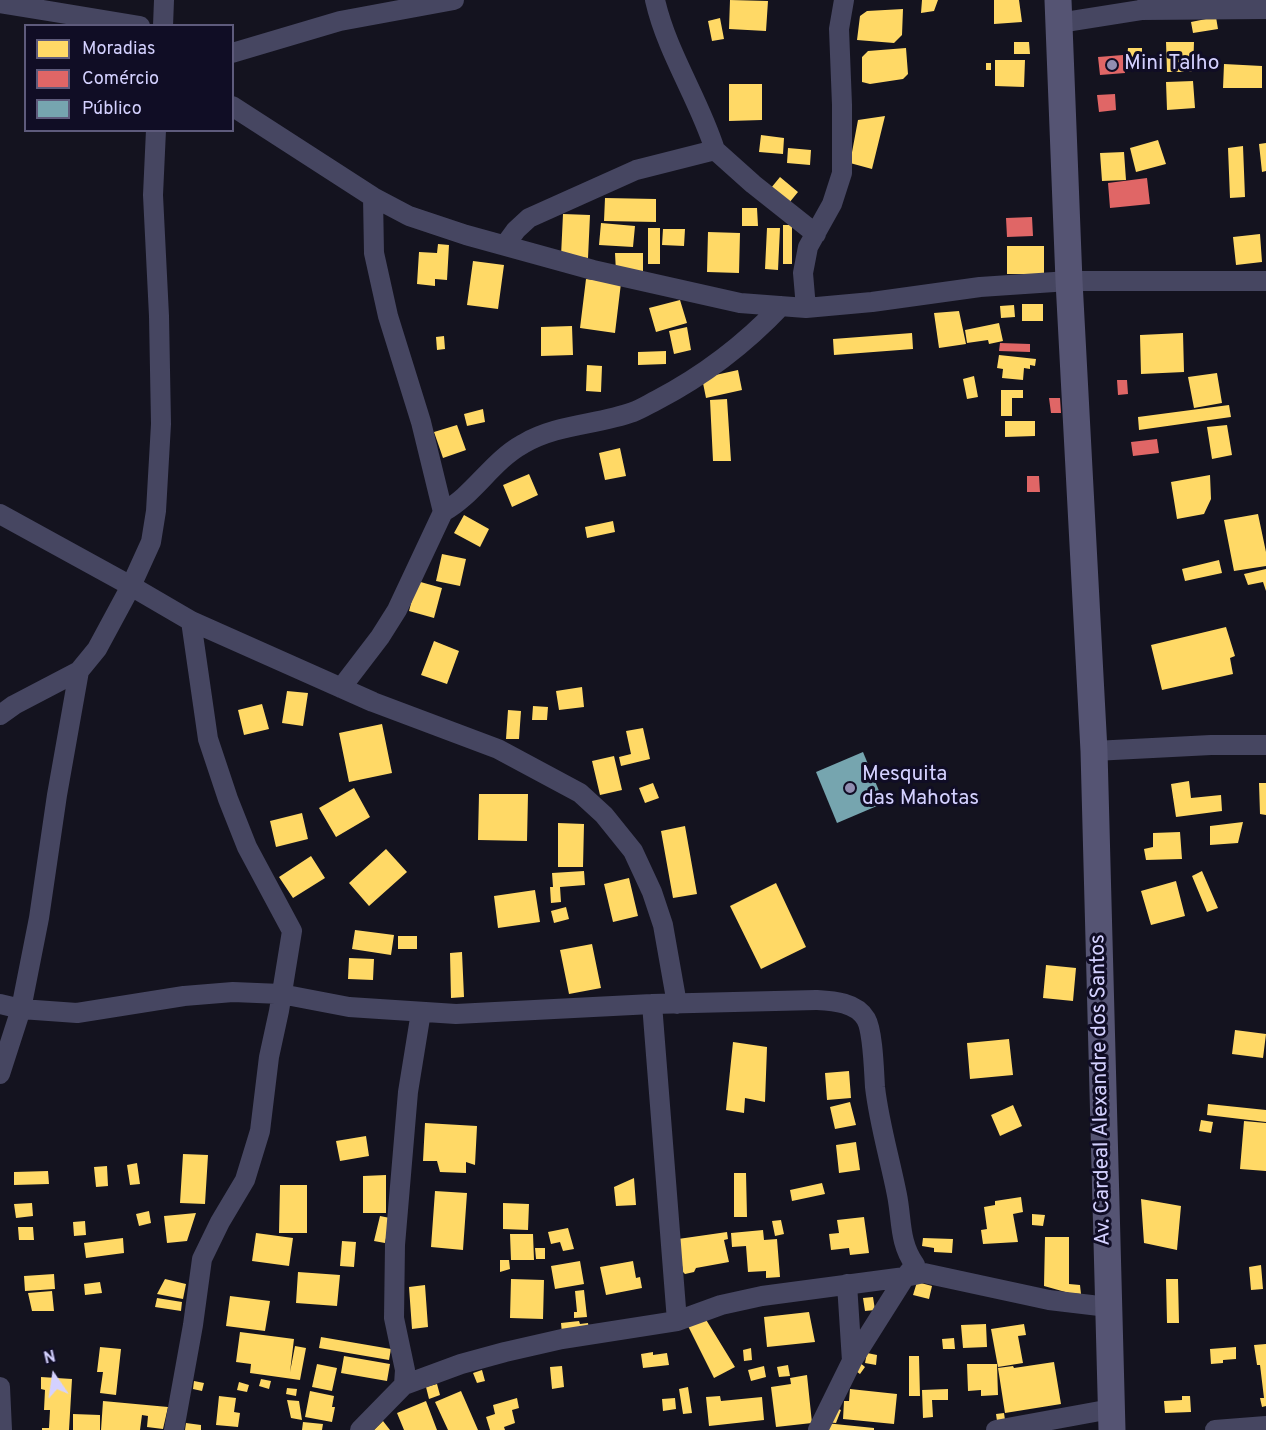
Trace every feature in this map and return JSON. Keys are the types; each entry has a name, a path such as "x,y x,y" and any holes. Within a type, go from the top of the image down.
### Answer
{"street":[{"path":"163,24 164,0"},
{"path":"234,52 340,21 454,0"},
{"path":"655,0 671,46 706,123 715,150 753,184 816,234"},
{"path":"806,308 803,273 808,247 832,204 842,173 842,105 838,29 844,0"},
{"path":"0,3 128,24"},
{"path":"1059,12 1148,5 1266,9"},
{"name":"Av. Cardeal Alexandre dos Santos","path":"1059,12 1069,280 1094,751 1111,1420"},
{"path":"234,107 373,197 409,216 593,270 740,303 806,308 872,302 980,287 1069,280 1266,281"},
{"path":"0,715 14,705 79,671 97,649 131,586 151,542 156,511 161,424 153,195 156,132"},
{"path":"505,245 529,218 636,170 715,150"},
{"path":"373,197 374,254 388,316 421,423 443,512"},
{"path":"341,688 397,610 443,512 454,506 495,464 523,444 555,430 634,412 681,388 754,334 781,306"},
{"path":"0,514 191,621 373,702 498,749 580,793 604,815 633,851 652,892 663,925 677,1004"},
{"path":"174,1430 194,1325 202,1259 245,1180 260,1131 269,1057 292,931 247,847 208,739 191,621"},
{"path":"0,1074 21,1009 39,918 57,795 79,671"},
{"path":"1094,751 1211,744 1266,745"},
{"path":"0,1004 21,1009 77,1013 184,996 232,992 281,994 349,1007 456,1014 652,1004 816,1000 841,1002 856,1009 866,1019 877,1102 898,1198 902,1239 908,1256 915,1265 852,1361 818,1430"},
{"path":"652,1004 677,1321"},
{"path":"404,1385 405,1370 394,1318 395,1245 408,1092 421,1012"},
{"path":"360,1430 404,1385 461,1364 562,1339 677,1321 731,1303 846,1284 924,1273 1049,1300 1108,1307"},
{"path":"846,1284 852,1361"},
{"path":"0,1387 2,1430"},
{"path":"996,1430 1111,1420"},
{"path":"1215,1430 1266,1425"}],"building: Moradias":[{"path":"730,0 768,1 766,31 729,29"},
{"path":"922,0 938,0 934,11 921,13"},
{"path":"994,0 1019,0 1022,22 994,24"},
{"path":"903,9 902,35 894,43 857,40 860,16 867,11"},
{"path":"1216,17 1218,29 1193,33 1191,22"},
{"path":"720,18 724,39 712,41 708,21"},
{"path":"1014,42 1029,42 1030,54 1014,54"},
{"path":"1166,42 1194,42 1193,72 1167,72"},
{"path":"906,48 908,74 903,79 870,84 862,82 862,57 868,51"},
{"path":"1128,48 1142,48 1142,58 1127,58"},
{"path":"995,60 1025,60 1024,87 995,86"},
{"path":"986,63 991,63 991,70 986,70"},
{"path":"1224,64 1262,66 1262,88 1223,88"},
{"path":"1193,81 1195,108 1167,110 1166,82"},
{"path":"729,84 762,84 762,120 729,121"},
{"path":"885,116 872,169 850,163 858,120"},
{"path":"761,135 784,138 783,154 759,152"},
{"path":"1158,140 1166,164 1136,172 1130,148"},
{"path":"1266,143 1266,171 1262,172 1259,144"},
{"path":"1243,146 1245,197 1230,198 1228,148"},
{"path":"788,148 811,150 810,165 787,163"},
{"path":"1124,152 1126,180 1102,181 1100,153"},
{"path":"780,177 798,192 789,203 771,188"},
{"path":"605,198 656,199 656,222 604,221"},
{"path":"742,208 757,208 758,226 742,226"},
{"path":"563,214 590,215 588,258 561,256"},
{"path":"601,223 635,226 633,247 599,245"},
{"path":"783,225 792,225 792,264 783,264"},
{"path":"648,228 660,228 660,264 648,264"},
{"path":"767,228 780,228 778,270 765,269"},
{"path":"663,229 685,229 684,246 662,245"},
{"path":"708,232 740,233 739,273 707,272"},
{"path":"1260,234 1262,262 1236,265 1233,237"},
{"path":"438,244 449,245 447,280 435,279 435,286 417,284 419,252 437,253"},
{"path":"1007,246 1044,246 1044,274 1007,274"},
{"path":"615,253 643,253 643,271 616,272"},
{"path":"473,261 504,265 498,309 467,305"},
{"path":"586,279 621,283 615,333 580,328"},
{"path":"680,300 687,323 656,332 649,308"},
{"path":"1022,304 1043,304 1043,321 1022,321"},
{"path":"1014,305 1015,317 1001,318 1000,306"},
{"path":"959,311 966,344 939,348 934,313"},
{"path":"999,323 1003,341 989,344 988,340 967,343 965,330"},
{"path":"572,326 573,355 541,356 541,327"},
{"path":"687,327 691,350 674,354 669,331"},
{"path":"912,333 913,349 834,355 833,339"},
{"path":"1183,333 1184,372 1141,374 1140,335"},
{"path":"444,336 445,349 437,350 436,337"},
{"path":"666,351 666,364 638,365 638,352"},
{"path":"999,355 1036,359 1035,366 1030,365 1030,369 1024,368 1023,380 1002,378 1003,369 997,368"},
{"path":"587,365 602,366 601,392 586,391"},
{"path":"738,370 742,390 706,398 702,378"},
{"path":"1217,373 1222,403 1194,408 1188,377"},
{"path":"974,376 978,397 967,399 963,379"},
{"path":"1001,390 1023,390 1023,398 1012,398 1012,416 1001,416"},
{"path":"727,399 731,461 713,461 710,400"},
{"path":"1229,405 1231,417 1139,430 1138,417"},
{"path":"483,409 485,422 467,426 464,414"},
{"path":"1005,421 1035,421 1035,436 1005,437"},
{"path":"457,425 466,450 443,458 434,432"},
{"path":"1227,425 1232,455 1212,459 1207,427"},
{"path":"620,448 626,476 605,480 599,453"},
{"path":"529,474 538,495 512,507 503,485"},
{"path":"1210,475 1211,499 1204,514 1177,519 1171,482"},
{"path":"1258,514 1266,552 1266,566 1234,571 1224,520"},
{"path":"464,515 489,529 480,547 454,533"},
{"path":"613,521 615,532 587,538 585,527"},
{"path":"442,554 466,559 460,586 436,581"},
{"path":"1219,560 1222,573 1185,581 1182,569"},
{"path":"1266,569 1266,591 1263,582 1248,585 1244,574"},
{"path":"417,581 442,588 434,618 409,611"},
{"path":"1226,627 1235,656 1230,658 1233,674 1162,690 1151,645"},
{"path":"434,641 459,651 447,684 421,675"},
{"path":"582,687 584,707 559,710 556,691"},
{"path":"287,691 308,693 303,726 282,723"},
{"path":"262,704 269,729 244,735 238,710"},
{"path":"533,706 548,707 547,720 532,720"},
{"path":"508,710 521,711 519,739 506,739"},
{"path":"382,724 392,773 349,782 339,733"},
{"path":"643,728 650,759 621,766 619,757 631,754 626,731"},
{"path":"614,756 622,790 600,795 592,761"},
{"path":"1189,781 1191,798 1221,795 1222,811 1176,817 1171,784"},
{"path":"653,783 659,798 645,803 639,788"},
{"path":"1259,783 1266,783 1266,815 1260,814"},
{"path":"354,788 370,817 336,837 319,808"},
{"path":"479,794 528,794 527,841 478,840"},
{"path":"302,813 308,839 276,847 270,821"},
{"path":"1243,822 1238,843 1210,845 1210,826"},
{"path":"558,823 584,824 583,867 558,867"},
{"path":"685,826 697,894 673,898 661,831"},
{"path":"1180,832 1182,859 1146,860 1144,849 1153,847 1153,833"},
{"path":"386,849 407,872 369,906 349,883"},
{"path":"311,856 325,878 293,898 279,877"},
{"path":"584,871 585,885 560,887 561,902 551,903 552,873"},
{"path":"1202,871 1218,908 1207,912 1192,876"},
{"path":"629,878 638,916 613,922 604,884"},
{"path":"1176,881 1185,916 1151,925 1141,891"},
{"path":"776,883 806,947 761,969 730,906"},
{"path":"535,890 540,922 498,928 494,896"},
{"path":"566,907 569,919 554,923 551,911"},
{"path":"355,930 394,935 391,955 352,949"},
{"path":"398,936 417,936 417,949 398,949"},
{"path":"592,944 601,988 569,994 560,950"},
{"path":"462,952 464,997 451,998 450,953"},
{"path":"349,958 374,959 373,980 348,979"},
{"path":"1046,965 1076,968 1073,1001 1043,998"},
{"path":"1235,1030 1266,1034 1263,1058 1232,1054"},
{"path":"1009,1039 1013,1075 970,1079 967,1043"},
{"path":"733,1042 767,1047 765,1102 745,1098 744,1113 726,1110"},
{"path":"849,1071 851,1098 827,1100 825,1073"},
{"path":"850,1102 856,1125 835,1129 830,1107"},
{"path":"1208,1104 1266,1110 1266,1122 1207,1115"},
{"path":"1013,1105 1022,1126 1000,1136 991,1115"},
{"path":"1201,1120 1213,1122 1211,1133 1199,1131"},
{"path":"1244,1121 1266,1123 1266,1171 1240,1169"},
{"path":"425,1123 477,1126 475,1165 466,1162 466,1173 440,1172 437,1161 423,1161"},
{"path":"366,1136 369,1156 340,1161 336,1141"},
{"path":"856,1142 860,1170 839,1173 836,1145"},
{"path":"183,1154 208,1155 205,1204 180,1203"},
{"path":"137,1163 140,1184 130,1185 127,1165"},
{"path":"107,1166 108,1186 96,1187 94,1167"},
{"path":"48,1171 49,1184 14,1185 14,1172"},
{"path":"734,1173 746,1173 747,1217 734,1217"},
{"path":"386,1175 386,1213 363,1213 363,1176"},
{"path":"634,1178 636,1205 616,1206 614,1187"},
{"path":"822,1183 825,1194 792,1201 790,1190"},
{"path":"280,1185 307,1185 307,1233 279,1233"},
{"path":"435,1191 467,1193 463,1250 431,1247"},
{"path":"1021,1197 1023,1212 1013,1214 1018,1242 983,1244 981,1230 987,1229 984,1207 995,1205 995,1201"},
{"path":"1141,1199 1181,1206 1177,1250 1144,1243"},
{"path":"32,1203 33,1216 16,1218 14,1204"},
{"path":"503,1203 529,1204 528,1230 503,1229"},
{"path":"149,1211 151,1223 139,1226 136,1214"},
{"path":"196,1213 187,1241 167,1243 164,1216"},
{"path":"1032,1214 1045,1215 1043,1226 1032,1225"},
{"path":"380,1216 390,1218 385,1243 374,1241"},
{"path":"864,1217 869,1253 850,1255 849,1248 831,1250 829,1234 839,1233 837,1220"},
{"path":"781,1220 784,1234 775,1236 772,1221"},
{"path":"85,1221 86,1235 74,1236 73,1222"},
{"path":"18,1227 33,1227 34,1240 19,1240"},
{"path":"568,1228 574,1249 563,1251 560,1242 551,1244 548,1232"},
{"path":"763,1230 764,1240 777,1239 780,1277 766,1278 766,1271 748,1272 746,1246 732,1247 731,1233"},
{"path":"727,1232 728,1239 724,1240 729,1262 696,1268 694,1272 685,1274 683,1272 678,1239"},
{"path":"256,1233 293,1238 289,1266 252,1261"},
{"path":"510,1234 533,1234 534,1260 511,1260"},
{"path":"1045,1237 1069,1237 1069,1284 1080,1285 1081,1294 1044,1286"},
{"path":"123,1238 124,1253 86,1258 84,1243"},
{"path":"923,1238 953,1239 952,1253 934,1252 934,1248 922,1246"},
{"path":"342,1241 356,1242 354,1267 340,1266"},
{"path":"535,1248 545,1248 545,1259 536,1259"},
{"path":"500,1260 509,1260 510,1269 500,1272"},
{"path":"580,1261 584,1284 555,1289 551,1266"},
{"path":"633,1261 636,1278 640,1277 642,1288 606,1295 600,1267"},
{"path":"1261,1265 1263,1289 1251,1290 1249,1267"},
{"path":"298,1272 340,1275 337,1306 296,1303"},
{"path":"54,1274 55,1289 25,1291 24,1276"},
{"path":"165,1279 186,1284 183,1299 157,1294"},
{"path":"511,1279 544,1280 543,1319 510,1318"},
{"path":"1166,1279 1178,1279 1179,1323 1167,1323"},
{"path":"100,1282 102,1293 85,1295 84,1284"},
{"path":"917,1282 932,1286 929,1299 913,1295"},
{"path":"425,1285 428,1327 412,1329 409,1287"},
{"path":"584,1290 587,1317 574,1318 574,1312 577,1312 575,1291"},
{"path":"52,1291 54,1311 32,1311 28,1293"},
{"path":"230,1296 270,1301 265,1331 226,1326"},
{"path":"873,1297 875,1310 865,1311 863,1298"},
{"path":"157,1298 182,1302 181,1311 155,1307"},
{"path":"809,1312 815,1342 767,1347 764,1317"},
{"path":"705,1318 735,1367 714,1378 687,1324"},
{"path":"579,1321 580,1324 588,1323 589,1330 562,1334 561,1323"},
{"path":"986,1324 987,1347 963,1348 961,1325"},
{"path":"1024,1324 1026,1335 1018,1336 1023,1363 998,1367 991,1329"},
{"path":"240,1332 294,1339 290,1372 295,1346 306,1348 300,1380 250,1373 251,1364 236,1362"},
{"path":"321,1337 391,1349 389,1360 319,1348"},
{"path":"954,1338 955,1349 943,1349 942,1339"},
{"path":"1266,1344 1266,1406 1262,1407 1260,1398 1264,1398 1260,1365 1257,1365 1254,1345"},
{"path":"100,1347 121,1349 116,1395 100,1393 103,1372 97,1372"},
{"path":"1236,1347 1236,1359 1211,1364 1210,1349"},
{"path":"751,1348 752,1360 744,1361 743,1350"},
{"path":"653,1352 653,1355 667,1353 669,1365 643,1368 641,1354"},
{"path":"867,1353 877,1355 876,1365 865,1363"},
{"path":"344,1356 390,1364 387,1381 341,1373"},
{"path":"909,1356 919,1356 920,1396 909,1396"},
{"path":"859,1362 865,1367 860,1374 853,1369"},
{"path":"1054,1362 1061,1404 1005,1413 998,1368"},
{"path":"317,1364 337,1368 332,1391 312,1387"},
{"path":"967,1364 997,1364 998,1395 981,1396 981,1390 968,1391"},
{"path":"788,1365 790,1376 779,1377 777,1367"},
{"path":"562,1366 564,1387 552,1389 550,1367"},
{"path":"764,1366 766,1377 751,1381 748,1370"},
{"path":"482,1370 485,1381 477,1383 473,1373"},
{"path":"807,1375 812,1423 776,1427 771,1387 791,1384 790,1378"},
{"path":"41,1377 72,1379 69,1430 42,1430 42,1428 49,1428 50,1410 44,1410 45,1390 41,1389"},
{"path":"261,1379 271,1381 269,1389 259,1386"},
{"path":"194,1381 204,1383 202,1391 193,1389"},
{"path":"239,1382 249,1385 247,1392 237,1390"},
{"path":"437,1384 440,1395 429,1399 426,1387"},
{"path":"688,1387 692,1413 683,1414 679,1389"},
{"path":"287,1388 297,1389 296,1396 286,1394"},
{"path":"850,1389 897,1394 894,1424 843,1419 844,1401 849,1401"},
{"path":"948,1389 948,1400 932,1400 933,1417 923,1418 922,1390"},
{"path":"310,1391 334,1396 332,1407 335,1407 332,1422 305,1417"},
{"path":"461,1391 478,1430 448,1430 435,1402"},
{"path":"219,1396 236,1398 234,1412 240,1413 238,1427 216,1425"},
{"path":"720,1396 721,1401 762,1397 764,1420 709,1426 706,1397"},
{"path":"1182,1396 1190,1396 1191,1412 1165,1413 1164,1401 1182,1400"},
{"path":"517,1398 519,1408 512,1410 515,1423 504,1427 505,1430 490,1430 486,1417 495,1414 493,1405"},
{"path":"675,1398 676,1409 663,1411 662,1399"},
{"path":"287,1400 299,1401 302,1420 291,1418"},
{"path":"103,1401 168,1407 163,1429 147,1427 148,1416 142,1415 140,1430 101,1430"},
{"path":"426,1401 437,1430 404,1430 397,1413"},
{"path":"831,1406 841,1410 836,1423 825,1422"},
{"path":"1004,1413 1005,1420 997,1421 996,1414"},
{"path":"73,1414 100,1415 100,1430 73,1430"},
{"path":"383,1421 390,1430 374,1430"},
{"path":"303,1422 323,1424 322,1430 302,1430"},
{"path":"186,1423 201,1425 201,1430 185,1430"},
{"path":"825,1423 874,1428 874,1430 824,1430"}],"building: Comércio":[{"name":"Mini Talho","path":"1123,55 1125,73 1100,75 1098,57"},
{"path":"1115,94 1116,110 1099,112 1097,95"},
{"path":"1147,178 1150,204 1110,208 1108,183"},
{"path":"1032,217 1033,236 1007,237 1006,218"},
{"path":"1000,343 1030,344 1030,352 999,351"},
{"path":"1117,380 1127,380 1128,394 1118,395"},
{"path":"1049,398 1060,398 1061,413 1051,413"},
{"path":"1157,439 1159,453 1133,456 1131,442"},
{"path":"1027,476 1039,476 1040,492 1027,492"}],"building: Público":[{"name":"Mesquita das Mahotas","path":"863,752 884,803 837,823 816,772"}],"place":[{"name":"Mini Talho","path":"1112,65"},
{"name":"Mesquita das Mahotas","path":"850,788"}]}
